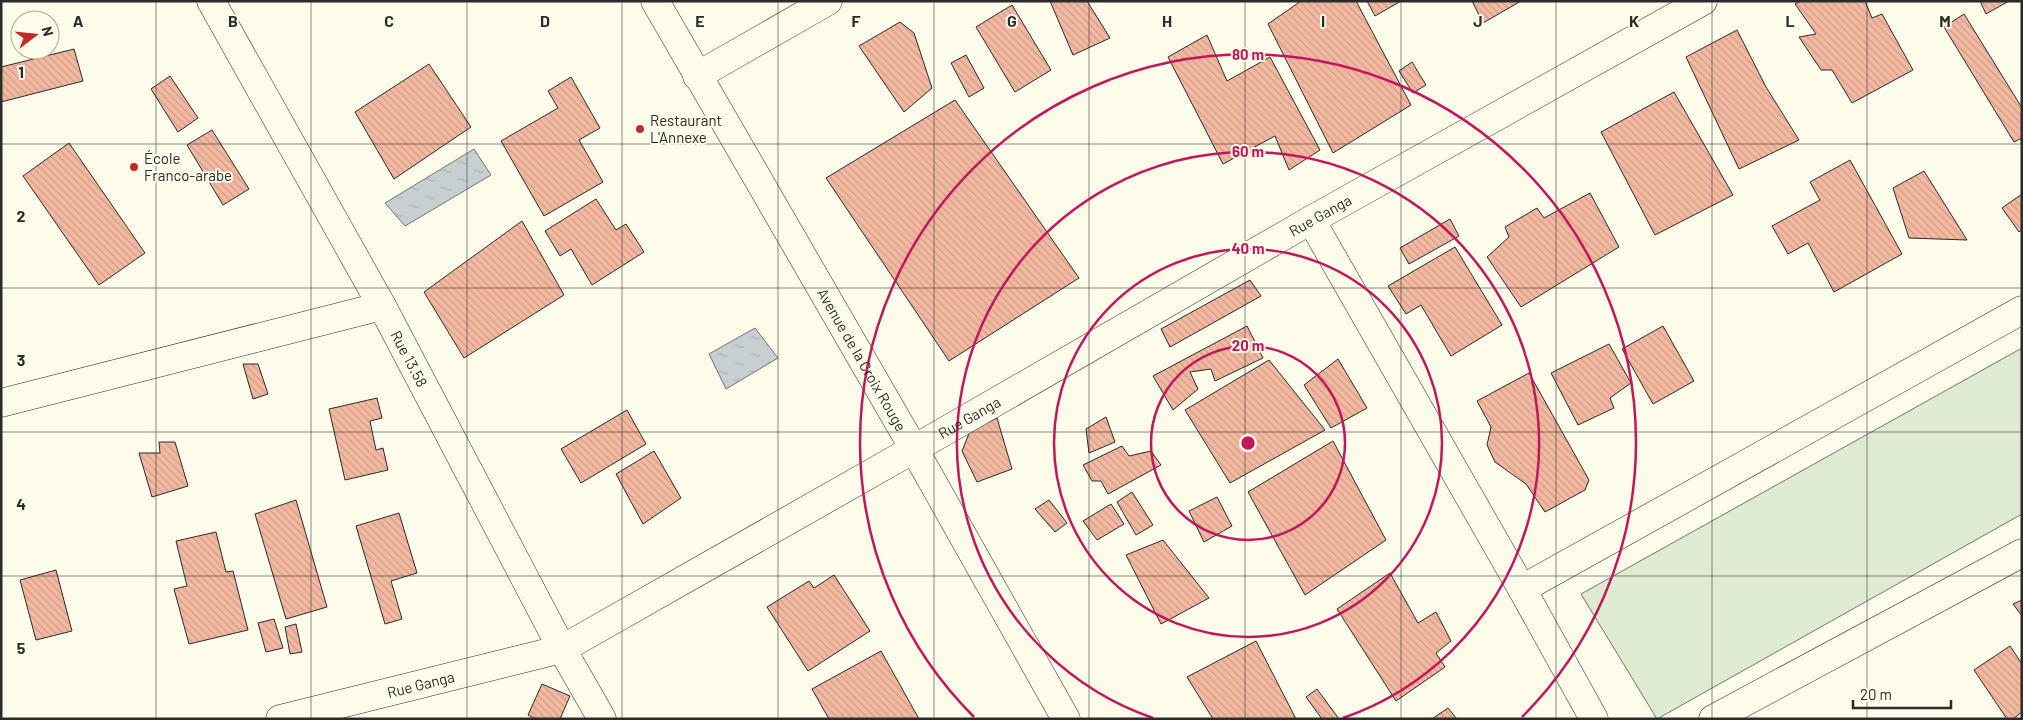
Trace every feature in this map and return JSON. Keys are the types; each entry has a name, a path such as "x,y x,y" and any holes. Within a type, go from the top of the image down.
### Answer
{"street":[{"name":"Rue 13.58","path":"211,1 382,306 562,649 602,719"},
{"name":"Avenue de la Croix Rouge","path":"655,1 914,450 1066,719"},
{"path":"698,76 828,1"},
{"name":"Rue Ganga","path":"280,719 562,649 914,450 1310,220 1703,1"},
{"path":"1310,220 1522,589 1594,719"},
{"path":"1,403 382,306"},
{"path":"1522,589 2022,310"},
{"path":"1713,719 2022,553"}],"green space":[{"path":"2022,348 2022,514 1657,719 1581,594"}],"water":[{"path":"474,149 491,175 405,226 385,203"},
{"path":"755,328 778,358 726,389 709,354"}],"building":[{"path":"1050,1 1087,1 1110,38 1073,55"},
{"path":"1301,1 1356,1 1411,105 1333,153 1268,24"},
{"path":"1367,1 1401,1 1375,16"},
{"path":"1472,1 1521,1 1483,23"},
{"path":"1801,1 1865,1 1872,18 1882,14 1913,70 1852,103 1832,70 1821,70 1799,37 1816,34 1795,4"},
{"path":"1980,1 2009,1 1986,14"},
{"path":"1012,5 1051,70 1015,92 976,27"},
{"path":"1964,14 2022,108 2022,138 2014,142 1944,27"},
{"path":"900,22 914,33 932,88 904,112 859,46"},
{"path":"1737,30 1766,87 1799,140 1739,169 1686,57"},
{"path":"1207,35 1227,81 1270,57 1320,150 1289,170 1275,136 1223,164 1168,57"},
{"path":"74,49 83,81 1,102 1,67 29,60 60,60 60,52"},
{"path":"966,55 984,88 969,97 951,63"},
{"path":"1412,62 1426,85 1413,93 1399,71"},
{"path":"429,64 471,127 394,179 355,112"},
{"path":"170,76 198,118 178,132 151,89"},
{"path":"571,77 600,128 579,140 603,182 544,216 501,141 558,108 548,91"},
{"path":"1674,92 1733,195 1655,235 1601,132"},
{"path":"955,100 1079,278 949,361 826,178"},
{"path":"212,130 249,189 223,205 187,145"},
{"path":"69,143 145,253 99,285 23,176"},
{"path":"1850,160 1902,254 1834,292 1808,243 1788,254 1772,226 1820,200 1810,182"},
{"path":"1924,171 1967,240 1909,238 1893,188"},
{"path":"1590,193 1619,247 1521,307 1487,257 1509,237 1505,227 1537,208 1544,218"},
{"path":"2022,194 2022,229 2019,232 2002,208"},
{"path":"596,199 616,230 626,224 644,252 592,285 571,249 560,256 545,231"},
{"path":"1450,219 1459,236 1409,264 1400,248"},
{"path":"522,221 564,295 464,358 424,292"},
{"path":"1455,247 1502,325 1451,356 1421,305 1406,314 1388,286"},
{"path":"1250,280 1261,296 1170,347 1161,329"},
{"path":"1247,326 1263,358 1215,381 1211,369 1190,372 1198,389 1173,410 1153,376"},
{"path":"1663,326 1694,381 1653,404 1622,349"},
{"path":"1609,344 1631,383 1610,398 1614,408 1578,425 1551,373"},
{"path":"1338,359 1367,408 1331,428 1304,385"},
{"path":"1269,360 1325,430 1230,483 1185,410"},
{"path":"243,364 258,364 268,394 253,399"},
{"path":"1529,373 1589,480 1585,490 1545,512 1526,484 1495,462 1487,445 1491,427 1477,401"},
{"path":"377,398 382,418 370,421 376,450 383,448 388,470 345,480 329,409"},
{"path":"627,410 646,444 581,483 561,449"},
{"path":"1106,417 1115,442 1089,453 1086,429"},
{"path":"997,418 1012,469 977,482 962,451 970,431"},
{"path":"1333,441 1386,540 1305,595 1248,492"},
{"path":"159,442 175,442 188,486 152,497 139,453 160,453"},
{"path":"1122,446 1129,456 1151,451 1161,465 1108,494 1101,481 1092,481 1083,465"},
{"path":"654,451 681,498 643,524 616,474"},
{"path":"1132,492 1153,525 1136,535 1117,502"},
{"path":"1217,497 1232,526 1204,542 1189,511"},
{"path":"296,500 327,607 286,619 255,514"},
{"path":"1049,500 1067,523 1055,532 1035,509"},
{"path":"1111,504 1124,524 1097,540 1083,521"},
{"path":"399,513 417,573 391,581 402,619 385,624 356,526"},
{"path":"216,532 226,572 233,571 248,630 189,644 174,589 187,586 176,541"},
{"path":"1163,540 1209,598 1161,624 1126,555"},
{"path":"56,570 72,631 36,640 20,580"},
{"path":"1390,573 1418,623 1436,612 1451,641 1436,653 1445,667 1396,701 1337,609"},
{"path":"834,575 870,631 808,671 767,607 809,581 814,588"},
{"path":"2022,600 2022,616 2013,604"},
{"path":"274,619 283,648 266,652 258,623"},
{"path":"296,624 302,652 290,654 285,627"},
{"path":"1256,641 1296,719 1213,719 1187,677"},
{"path":"2010,646 2022,664 2022,712 2013,719 2007,719 1974,670"},
{"path":"881,651 919,719 829,719 812,689"},
{"path":"542,684 570,696 560,719 536,719 528,715"},
{"path":"1317,689 1339,719 1322,719 1306,697"},
{"path":"1448,708 1457,719 1432,719"}],"place":[{"name":"Restaurant L'Annexe","path":"640,129"},
{"name":"École Franco-arabe","path":"134,167"}]}
